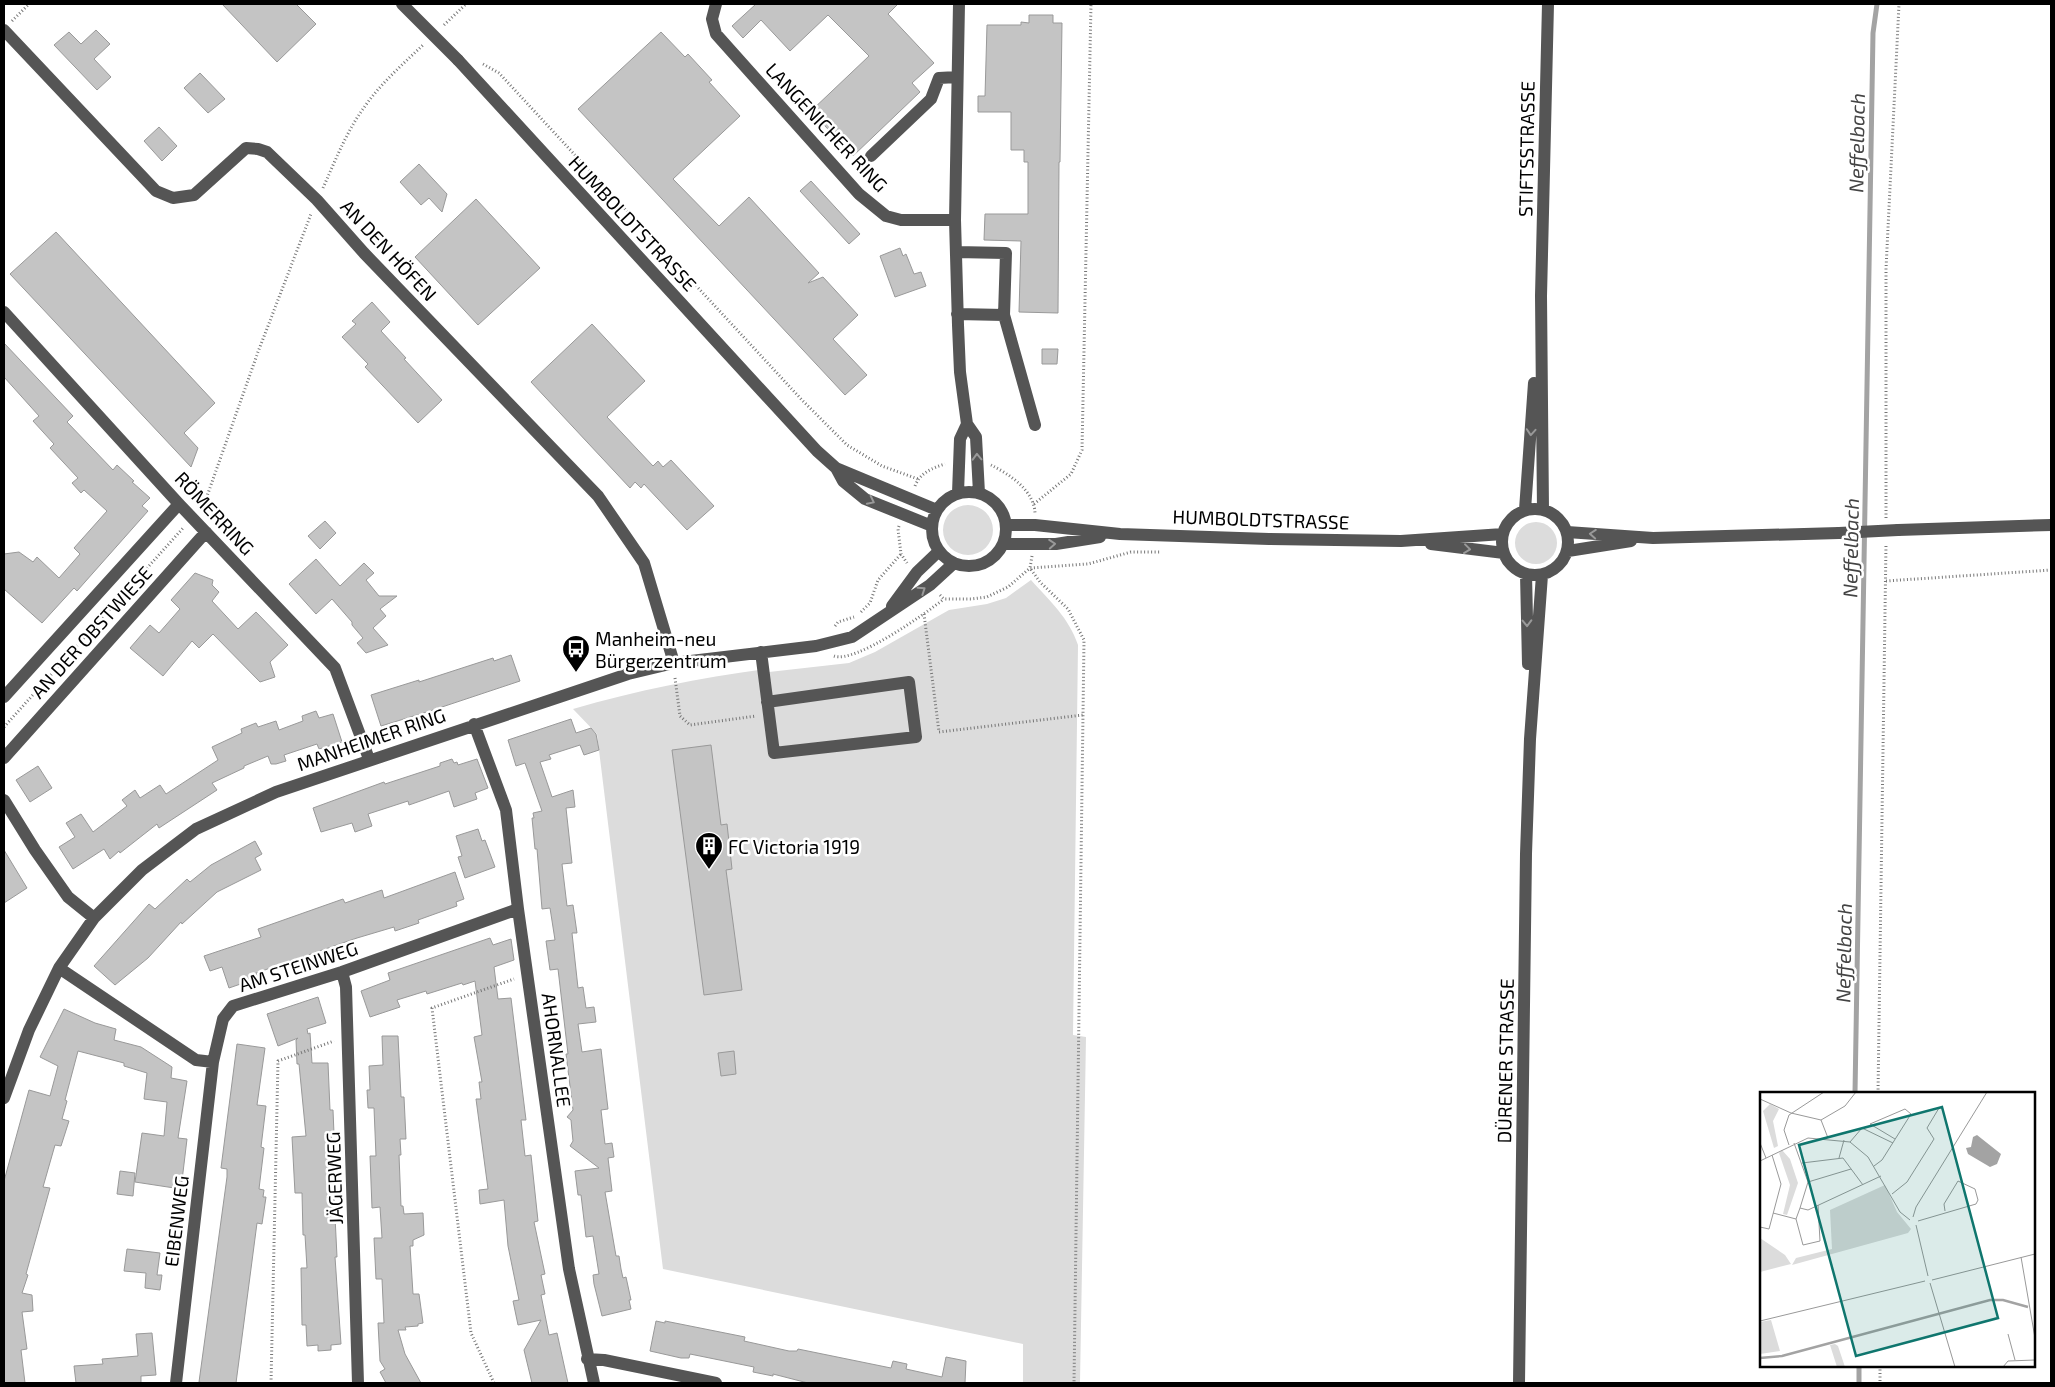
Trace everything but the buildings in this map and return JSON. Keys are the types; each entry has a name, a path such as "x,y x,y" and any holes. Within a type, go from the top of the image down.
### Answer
{"street":[{"name":"HUMBOLDTSTRASSE","path":"402,4 458,60 810,444 836,468 843,481 866,499 932,526"},
{"name":"LANGENICHER RING","path":"716,4 712,19 716,34 860,194 886,216 901,220 955,220"},
{"path":"958,493 960,439 966,424 960,372 955,220 959,4"},
{"name":"STIFTSSTRASSE","path":"1544,510 1541,296 1548,4"},
{"name":"AN DEN HÖFEN","path":"7,26 156,191 174,198 194,195 246,148 267,152 317,200 364,253 598,496 644,563 674,663"},
{"path":"871,156 931,99 939,78 957,77"},
{"path":"956,252 1006,253 1004,315 1035,425"},
{"name":"STIFTSSTRASSE","path":"1526,510 1541,296"},
{"name":"RÖMERRING","path":"4,312 206,532 335,668 369,759"},
{"path":"957,314 1004,315"},
{"path":"966,424 976,437 978,493"},
{"name":"HUMBOLDTSTRASSE","path":"836,468 937,510"},
{"path":"958,493 978,493 989,497 1004,514 1006,525 1004,544 997,554 988,561 977,566 965,566 954,563 939,551 933,539 932,526 937,510 950,497 958,493"},
{"name":"AN DER OBSTWIESE","path":"4,697 180,504"},
{"path":"1526,510 1544,510 1558,518 1567,532 1568,551 1558,566 1542,575 1526,574 1517,570 1509,563 1502,544 1503,534 1511,519 1526,510"},
{"name":"HUMBOLDTSTRASSE","path":"1006,525 1120,534 1218,538 1401,541 1503,534"},
{"path":"1567,532 1653,538 2051,525"},
{"name":"AN DER OBSTWIESE","path":"4,758 206,532"},
{"name":"HUMBOLDTSTRASSE","path":"1004,544 1056,544 1120,534"},
{"path":"1568,551 1653,538"},
{"name":"HUMBOLDTSTRASSE","path":"1401,541 1504,553"},
{"name":"MANHEIMER RING","path":"886,614 917,572 939,551"},
{"name":"MANHEIMER RING","path":"4,1098 29,1030 59,968 94,918 142,870 196,830 276,792 369,759 620,676 674,663 816,646 852,637 930,585 954,563"},
{"name":"DÜRENER STRASSE","path":"1526,574 1530,739"},
{"name":"DÜRENER STRASSE","path":"1519,1383 1526,854 1530,739 1542,575"},
{"path":"761,652 767,702 774,753 916,737 909,682 767,702"},
{"name":"AHORNALLEE","path":"474,724 506,810 518,909 569,1269 594,1383"},
{"path":"4,800 35,850 68,897 94,918"},
{"name":"AM STEINWEG","path":"214,1062 223,1019 233,1006 342,972 518,909"},
{"path":"59,968 196,1060 214,1062"},
{"name":"JÄGERWEG","path":"342,972 346,987 348,1036 358,1383"},
{"name":"EIBENWEG","path":"176,1383 214,1062"},
{"path":"588,1359 604,1360 716,1383"}],"path":[{"path":"7,26 29,4"},
{"path":"977,462 986,462 1021,485 1034,504 1071,474 1082,450 1091,4"},
{"path":"1886,523 1886,270 1899,4"},
{"path":"478,61 499,73 802,400 847,445 882,466 918,479"},
{"path":"4,727 193,518 206,500 258,352 317,200 349,133 363,109 382,84"},
{"path":"910,498 918,479 930,469 945,464 960,463"},
{"path":"903,515 898,529 901,554 906,563 917,572"},
{"path":"1878,1092 1886,542"},
{"path":"930,585 944,599 987,597 1008,587 1030,568 1088,564 1131,552 1169,552"},
{"path":"833,628 838,622 857,616 870,603 878,580 901,554"},
{"path":"1030,568 1040,582 1068,609 1084,640 1074,1383"},
{"path":"1886,581 2051,570"},
{"path":"924,614 939,732 1083,715"},
{"path":"674,663 680,716 690,725 755,717 767,702"},
{"path":"494,1383 471,1333 432,1008 527,974"},
{"path":"271,1383 278,1061 348,1036"},
{"path":"1880,1367 1880,1383"}],"shaded area":[{"path":"963,505 973,505 986,512 993,525 993,535 986,548 973,555 963,555 954,551 947,544 943,535 943,525 947,516 954,509"},
{"path":"1540,522 1548,525 1554,531 1557,543 1554,555 1548,561 1532,564 1524,561 1518,555 1515,539 1518,531 1524,525"},
{"path":"1031,580 1070,626 1078,645 1073,1035 1086,1037 1080,1383 1023,1383 1023,1344 663,1269 597,734 573,709 645,690 717,676 765,669 769,672 849,663 875,652 949,610 987,604 1006,598"}],"waterway":[{"name":"Neffelbach","path":"1855,1092 1873,33 1877,4"},
{"name":"Neffelbach","path":"1859,1367 1859,1383"}],"place":[{"name":"Manheim-neu Bürgerzentrum","path":"576,673"},
{"name":"FC Victoria 1919","path":"709,870"}]}
